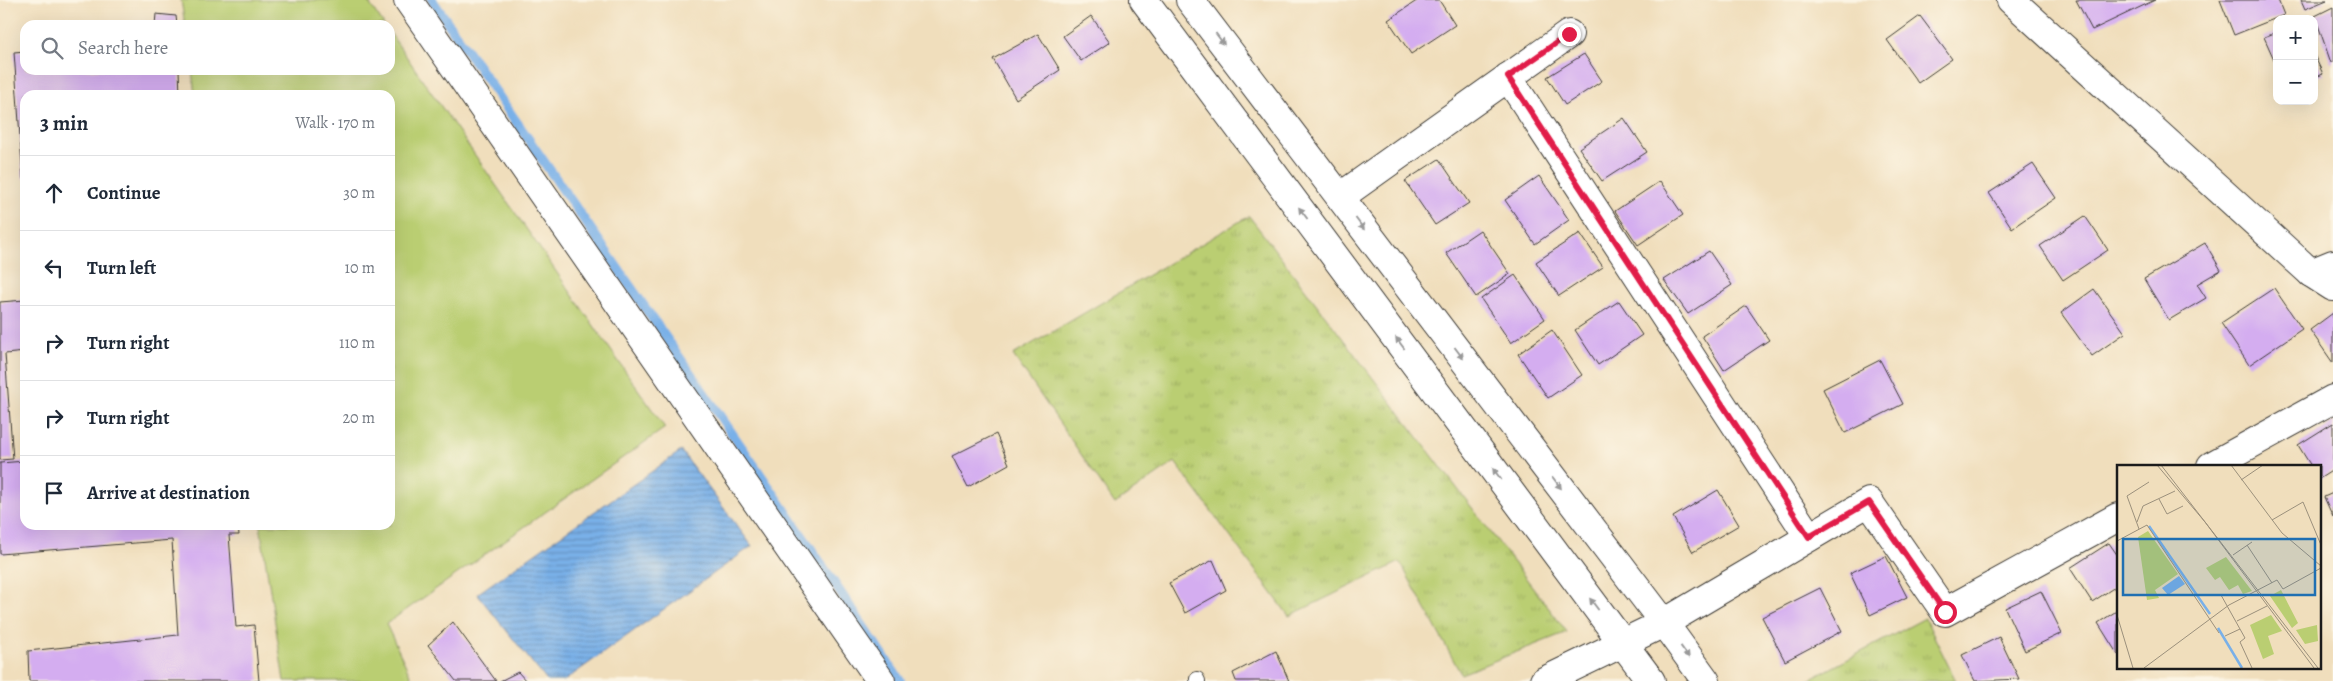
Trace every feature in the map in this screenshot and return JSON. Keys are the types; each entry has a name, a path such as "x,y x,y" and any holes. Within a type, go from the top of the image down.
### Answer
{"street":[{"path":"408,0 881,681"},
{"path":"1144,0 1651,681"},
{"path":"1190,0 1664,623 1706,681"},
{"path":"2010,0 2326,275"},
{"path":"1340,197 1569,34"},
{"path":"1508,77 1809,537"},
{"path":"2213,465 2333,399"},
{"path":"1544,681 1664,623 1869,502 1945,612 2117,518"}],"green space":[{"path":"181,0 367,0 381,20 184,20"},
{"path":"395,40 665,428 386,624 413,681 284,681 261,530 395,530 395,90 194,90 193,75 395,75"},
{"path":"1249,216 1567,632 1461,674 1400,562 1289,616 1175,462 1115,504 1013,355"},
{"path":"1925,618 1956,681 1807,681"}],"water":[{"path":"681,451 752,546 564,681 547,681 477,594"}],"building":[{"path":"1418,0 1439,0 1455,25 1411,54 1388,20"},
{"path":"2076,0 2155,0 2092,30"},
{"path":"2220,0 2278,0 2284,15 2273,15 2273,19 2234,35"},
{"path":"2301,0 2327,0 2305,9"},
{"path":"2333,7 2333,62 2331,63 2318,25 2317,15"},
{"path":"156,14 176,16 176,20 155,20"},
{"path":"1091,16 1110,42 1081,61 1063,36"},
{"path":"1920,16 1952,59 1918,83 1887,40"},
{"path":"1038,34 1060,70 1016,99 993,59"},
{"path":"2273,34 2273,57 2264,37"},
{"path":"20,51 20,75 179,75 180,90 20,90 20,137 14,52"},
{"path":"1584,54 1602,81 1565,105 1547,77"},
{"path":"2318,63 2323,74 2318,76"},
{"path":"1624,118 1647,152 1602,181 1579,148"},
{"path":"1439,159 1469,203 1435,225 1405,181"},
{"path":"2033,164 2056,198 2012,228 1989,193"},
{"path":"1539,176 1569,220 1535,244 1505,200"},
{"path":"1660,181 1683,215 1638,245 1615,211"},
{"path":"2085,216 2108,250 2063,280 2040,246"},
{"path":"1480,230 1510,274 1476,297 1446,253"},
{"path":"1580,233 1603,267 1559,296 1536,262"},
{"path":"2205,243 2221,270 2197,284 2206,298 2169,320 2144,279"},
{"path":"1709,251 1732,285 1688,314 1664,280"},
{"path":"1515,275 1545,319 1511,343 1481,299"},
{"path":"2274,288 2302,329 2249,365 2221,323"},
{"path":"2094,289 2125,333 2092,356 2061,313"},
{"path":"20,300 20,352 5,354 13,459 0,460 0,302"},
{"path":"1619,301 1642,335 1598,365 1575,330"},
{"path":"1746,306 1769,340 1724,370 1702,336"},
{"path":"2333,313 2333,363 2310,330"},
{"path":"1552,330 1582,375 1548,398 1518,354"},
{"path":"1880,360 1903,404 1845,433 1823,389"},
{"path":"2333,423 2333,470 2320,478 2320,465 2310,465 2298,445"},
{"path":"996,434 1009,464 968,487 952,456"},
{"path":"20,461 20,530 238,530 239,535 229,535 236,627 254,625 259,681 29,681 28,651 178,635 172,540 0,554 0,463"},
{"path":"1718,490 1739,525 1693,552 1673,517"},
{"path":"2333,493 2333,517 2324,497"},
{"path":"2109,543 2117,555 2117,586 2092,602 2070,568"},
{"path":"1886,556 1907,597 1870,615 1850,573"},
{"path":"1213,560 1226,590 1185,613 1169,583"},
{"path":"1820,588 1842,631 1785,661 1762,617"},
{"path":"2041,591 2062,633 2025,651 2005,608"},
{"path":"2117,611 2117,653 2098,623"},
{"path":"453,622 496,681 456,681 428,645"},
{"path":"1999,637 2019,679 1975,681 1962,655"},
{"path":"1276,651 1289,681 1236,681 1233,673"},
{"path":"518,672 526,681 500,681"}],"waterway":[{"path":"432,0 780,503 900,681"}],"route":[{"path":"1569,34 1508,77 1809,537 1869,502 1945,612"}]}
